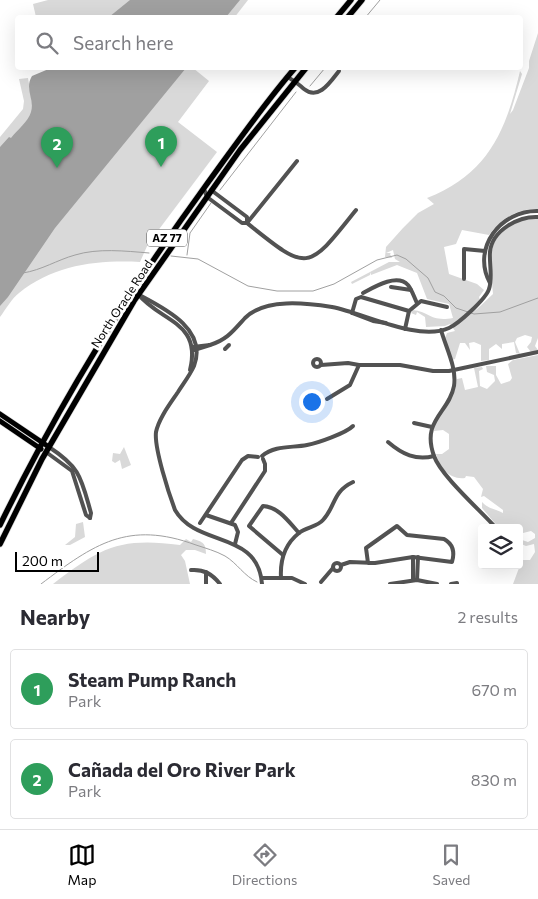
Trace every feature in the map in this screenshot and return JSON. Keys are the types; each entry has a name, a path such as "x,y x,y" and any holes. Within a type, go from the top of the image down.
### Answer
{"highway":[{"path":"338,15 351,0"},
{"path":"350,15 362,0"},
{"name":"North Oracle Road","path":"0,525 79,376 132,291 237,139 293,70"},
{"name":"North Oracle Road","path":"0,544 89,375 138,294 212,190 304,70"}],"main road":[{"path":"0,414 48,450"},
{"path":"0,421 41,445"}],"street":[{"path":"289,75 306,91 316,93 322,90 338,70"},
{"path":"247,223 297,161"},
{"path":"204,188 212,190 247,218 247,223"},
{"path":"204,188 207,197 242,223 247,223 285,254 296,259 305,259 323,251 356,210"},
{"path":"490,283 485,251 488,238 502,223 523,213 538,211"},
{"path":"352,313 354,312 405,329 441,330 452,326 481,301 488,291 490,283 490,252 496,238 508,226 523,218 538,217"},
{"path":"464,278 464,249 490,252"},
{"path":"363,293 394,280 402,281 411,290 417,303"},
{"path":"391,287 411,290"},
{"path":"132,291 146,296 181,320 193,338 204,345"},
{"path":"138,294 144,301 178,323 189,338 193,349"},
{"path":"352,313 356,299 361,297 409,311"},
{"path":"405,329 409,311 417,303 428,302 447,307"},
{"path":"193,349 210,345 226,338 252,312 271,304 332,307 386,323"},
{"path":"441,330 454,370 455,383 452,394 438,414 432,427 434,456 442,469 492,524"},
{"path":"193,338 188,376 166,410 156,435 171,499 180,518 190,528 235,544 253,559 262,578 262,584"},
{"path":"193,349 210,345"},
{"path":"225,349 229,345"},
{"path":"321,365 348,363 359,365 400,365 433,371 454,370 538,352"},
{"path":"327,399 350,385 359,365"},
{"path":"414,423 432,427"},
{"path":"200,523 242,460 250,456 261,458 290,446 310,444 347,432 353,426"},
{"path":"388,442 404,454 423,458 434,456"},
{"path":"48,450 72,466 81,480 91,513 90,518 86,514 72,466"},
{"path":"231,523 265,471 266,464 261,458"},
{"path":"281,578 283,556 299,533 322,521 335,496 345,486 353,482"},
{"path":"283,556 249,526 263,506 270,506 282,514 299,533"},
{"path":"206,515 231,523 236,527 238,532 235,544"},
{"path":"321,582 333,568 339,570 341,565 350,562 368,563 416,557 452,562 453,550 446,540 412,536 404,533 397,526 366,548 368,563"},
{"path":"415,580 416,557"},
{"path":"191,570 199,569 206,572 220,584"},
{"path":"206,572 206,584"},
{"path":"262,578 292,578 306,584"},
{"path":"390,584 415,580 437,584"},
{"path":"452,584 458,582"}],"shaded area":[{"path":"48,0 248,0 236,15 36,15 33,4"},
{"path":"130,0 240,0 228,15 111,15"},
{"path":"538,33 538,209 523,210 504,219 489,235 462,230 456,244 444,247 449,274 477,284 484,290 479,297 481,303 475,311 493,294 491,258 495,240 499,234 518,222 538,219 538,338 535,346 538,350 531,352 527,347 532,337 525,335 517,338 515,342 520,354 516,353 514,342 502,344 502,349 496,344 489,349 489,360 481,361 481,345 474,342 469,343 470,350 465,343 460,343 455,359 452,360 445,338 447,333 455,331 450,324 426,327 425,317 417,312 416,315 411,313 413,310 439,319 453,318 449,304 427,299 417,273 397,265 371,275 370,272 389,262 400,262 395,259 393,250 386,253 391,253 392,258 385,257 386,247 418,213 434,204 427,198 448,188 465,176 480,163 491,148 501,131 508,113 520,71 522,74 510,114 513,110 529,68 529,61"},
{"path":"46,70 184,70 55,228 0,306 0,147 9,137 11,138 30,116 32,103 29,85 32,76"},
{"path":"48,70 195,70 209,81 178,122 217,152 148,244 140,262 107,262 61,270 46,276 16,295 0,317 0,137 23,109 24,101 19,79 28,78 34,114 54,92"},
{"path":"370,272 370,275 352,284 351,282"},
{"path":"538,355 538,584 513,584 519,569 523,569 523,560 530,560 535,552 534,544 526,546 523,545 523,540 528,542 535,538 535,534 531,531 523,533 523,524 496,524 482,508 482,502 490,508 503,513 503,510 484,496 481,497 483,489 474,477 466,476 465,478 460,478 446,472 436,454 442,454 449,449 449,434 443,430 434,431 438,417 453,393 457,379 462,378 465,390 478,387 474,368 482,367 483,369 479,371 480,386 487,389 495,381 494,375 487,372 486,366 496,366 496,375 501,384 510,381 512,378 508,364 513,360"},
{"path":"124,447 131,465 122,469 120,460 115,463 112,461 113,453 120,454"},
{"path":"83,522 85,537 70,545 65,545 75,537 76,524"},
{"path":"186,539 191,542 193,539 202,542 206,550 206,554 195,550 186,550 181,555 185,561 190,584 53,584 84,562 111,548 125,544 141,543 180,545"}],"waterway":[{"path":"368,15 380,0"},
{"path":"310,86 323,70"},
{"path":"220,190 296,92"},
{"path":"187,255 190,233 211,203"},
{"path":"23,273 37,270 68,257 93,251 149,253"},
{"path":"171,256 198,259 248,286 277,291 313,291 334,284 377,260 397,255 406,259 428,278 435,292 444,296 456,308 474,314 500,312 538,298"},
{"path":"41,584 95,547 131,536 151,535 172,538 225,556 257,582"}],"place":[{"name":"Steam Pump Ranch","path":"161,167"},
{"name":"Cañada del Oro River Park","path":"57,168"}]}
